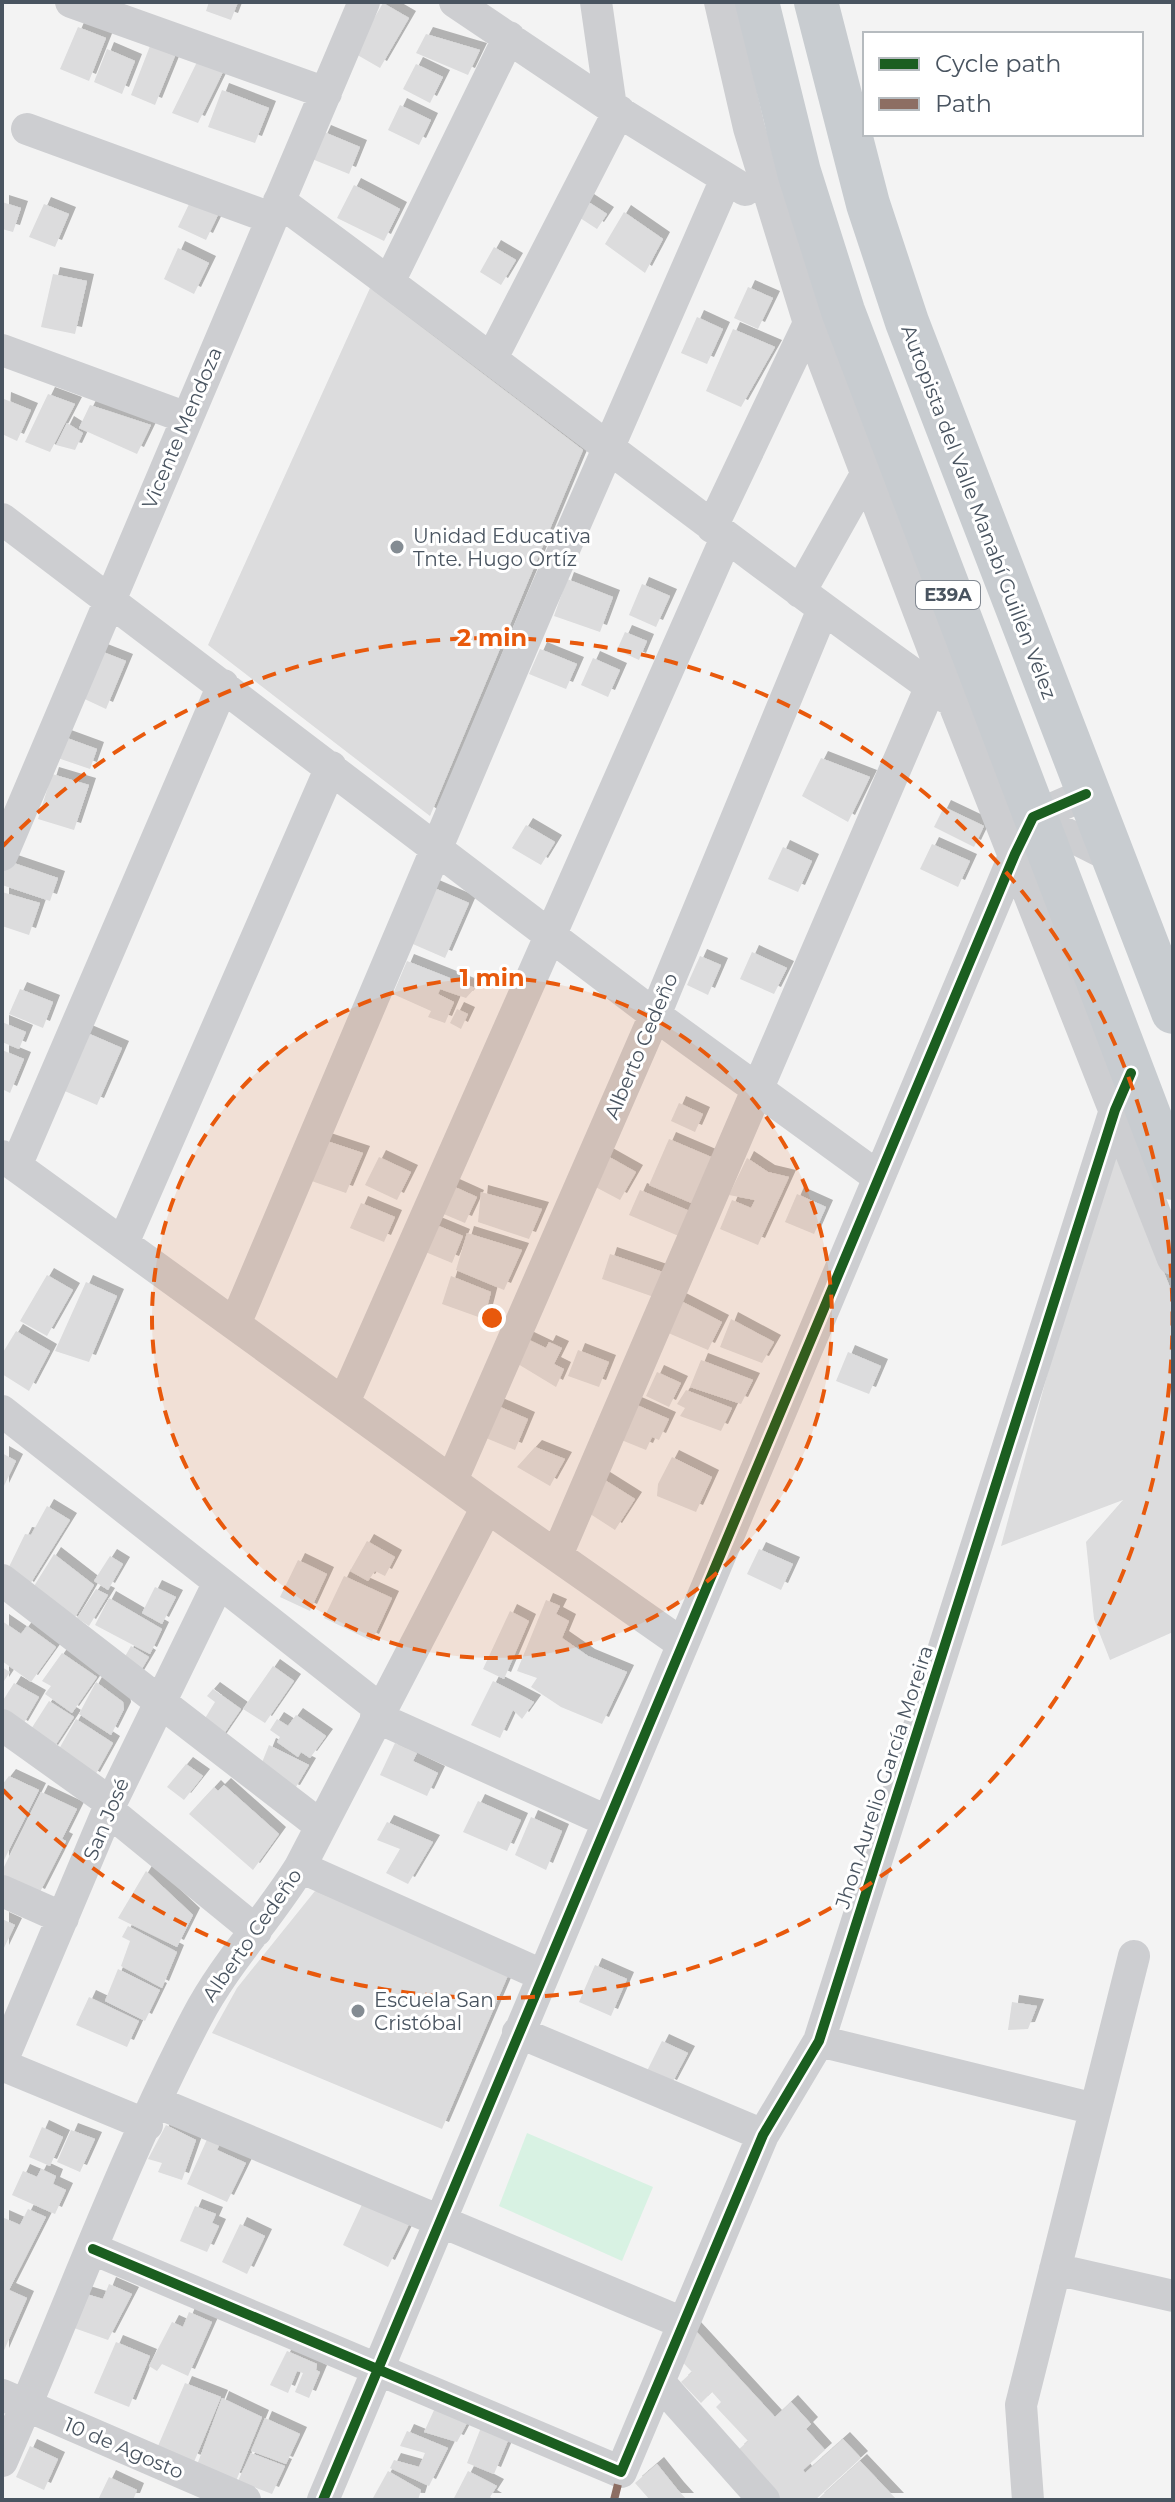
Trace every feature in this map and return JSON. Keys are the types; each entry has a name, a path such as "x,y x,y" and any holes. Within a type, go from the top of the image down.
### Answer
{"main road":[{"name":"E39A","path":"757,2 816,230 1024,836 1123,1091 1173,1178"},
{"name":"Autopista del Valle Manabí Guillén Vélez","path":"816,2 868,204 907,322 1086,794 1173,1012"}],"street":[{"path":"71,2 326,93"},
{"name":"Vicente Mendoza","path":"2,855 364,2"},
{"path":"455,2 615,109 726,179 816,230"},
{"path":"492,358 615,109 596,2"},
{"path":"720,2 749,128 809,323 941,685 1024,836 1110,856"},
{"path":"389,282 509,37"},
{"path":"27,129 275,210 389,282 609,445 719,533 812,600 941,685"},
{"path":"235,1324 609,445 726,179"},
{"path":"344,1402 549,934 809,323"},
{"path":"2,350 187,418"},
{"name":"Alberto Cedeño","path":"452,1480 655,1015 812,600 887,435"},
{"path":"2,519 655,1015 877,1176"},
{"path":"223,685 9,1161 487,1507 681,1643"},
{"path":"557,1555 759,1091 941,685"},
{"path":"123,1243 331,767"},
{"path":"323,2500 877,1176 1024,836 1086,794"},
{"path":"1123,1091 1173,1259"},
{"name":"Jhon Aurelio García Moreira","path":"380,2367 621,2472 763,2135 819,2041 1123,1091"},
{"path":"2,1411 219,1582 378,1713 607,1821"},
{"name":"Alberto Cedeño","path":"2,2461 14,2400 93,2249 152,2114 213,1988 300,1867 487,1507"},
{"path":"2,1580 321,1826"},
{"name":"San José","path":"2,2063 110,1807 219,1582"},
{"path":"2,1725 110,1807 256,1931"},
{"path":"300,1867 542,1975"},
{"path":"2,1891 63,1918"},
{"path":"1028,2500 1021,2405 1134,1956"},
{"path":"518,2032 763,2135"},
{"path":"819,2041 1095,2109"},
{"path":"2,2063 441,2219 683,2323"},
{"path":"93,2249 380,2367"},
{"path":"1055,2269 1173,2296"},
{"path":"659,2382 764,2500"},
{"name":"10 de Agosto","path":"14,2400 245,2500"}],"green space":[{"path":"527,2133 653,2187 622,2261 499,2206"}],"building":[{"path":"209,2 238,2 231,20 206,11"},
{"path":"383,3 409,18 380,68 354,53"},
{"path":"78,27 106,38 89,81 60,69"},
{"path":"426,34 480,50 468,75 416,53"},
{"path":"150,46 175,56 155,105 131,95"},
{"path":"107,49 135,61 122,94 94,82"},
{"path":"197,62 223,72 198,123 172,113"},
{"path":"416,64 443,77 430,103 403,89"},
{"path":"222,90 269,108 255,143 208,127"},
{"path":"400,105 431,120 419,145 388,130"},
{"path":"324,132 360,147 349,174 312,159"},
{"path":"354,185 400,209 384,241 337,218"},
{"path":"587,201 607,214 597,229 577,216"},
{"path":"2,202 21,208 13,232 2,229"},
{"path":"190,202 218,215 206,240 178,227"},
{"path":"44,204 69,214 55,247 29,237"},
{"path":"624,212 663,239 645,273 605,244"},
{"path":"494,247 516,260 501,285 480,272"},
{"path":"178,248 209,263 194,294 164,279"},
{"path":"53,274 87,281 75,334 41,327"},
{"path":"748,287 773,298 758,329 734,318"},
{"name":"Unidad Educativa Tnte. Hugo Ortíz","path":"370,288 583,450 430,816 208,645"},
{"path":"697,317 723,329 707,364 681,353"},
{"path":"733,329 775,347 741,407 706,391"},
{"path":"48,394 75,404 50,452 25,442"},
{"path":"4,399 31,410 17,441 2,434"},
{"path":"90,405 151,425 137,454 79,428"},
{"path":"67,423 83,433 75,450 56,445"},
{"path":"567,579 613,597 600,632 554,616"},
{"path":"642,584 670,596 656,627 629,615"},
{"path":"625,632 647,641 639,660 617,650"},
{"path":"93,648 126,661 106,709 76,695"},
{"path":"540,649 577,664 566,689 529,674"},
{"path":"593,658 620,670 608,697 581,685"},
{"path":"56,734 97,749 90,769 49,755"},
{"path":"821,758 870,777 848,822 802,796"},
{"path":"52,774 89,785 74,830 38,819"},
{"path":"944,807 984,826 974,847 934,827"},
{"path":"526,825 555,842 541,865 512,848"},
{"path":"932,844 970,861 958,887 920,869"},
{"path":"783,847 812,861 798,892 768,879"},
{"path":"2,859 58,878 50,901 2,885"},
{"path":"423,883 469,903 445,958 399,938"},
{"path":"2,892 40,903 29,935 2,926"},
{"path":"752,952 787,968 774,994 740,979"},
{"path":"700,956 721,965 708,995 687,985"},
{"path":"407,961 475,988 466,998 440,989 438,994 454,1002 445,1023 428,1017 431,1011 393,994"},
{"path":"20,989 53,1002 43,1028 9,1014"},
{"path":"457,1009 468,1014 461,1029 450,1023"},
{"path":"2,1022 26,1032 19,1049 2,1042"},
{"path":"85,1032 122,1048 97,1105 60,1089"},
{"path":"2,1050 24,1059 10,1093 2,1089"},
{"path":"679,1103 703,1114 695,1132 671,1121"},
{"path":"669,1139 716,1159 696,1205 649,1185"},
{"path":"1111,1139 1173,1295 1173,1632 1110,1660 1094,1619 1086,1542 1123,1500 1001,1546"},
{"path":"324,1140 363,1153 346,1193 303,1178"},
{"path":"604,1154 636,1172 620,1200 588,1183"},
{"path":"379,1157 411,1172 397,1200 365,1185"},
{"path":"747,1158 768,1172 789,1177 758,1245 720,1229 732,1200 751,1208 755,1200 729,1195"},
{"path":"446,1183 477,1197 465,1223 434,1210"},
{"path":"640,1190 692,1212 681,1237 629,1215"},
{"path":"481,1192 542,1209 529,1239 478,1222"},
{"path":"797,1194 826,1207 814,1234 785,1222"},
{"path":"361,1203 395,1217 384,1242 350,1228"},
{"path":"434,1224 463,1236 452,1263 423,1251"},
{"path":"467,1233 522,1250 504,1290 456,1270"},
{"path":"610,1254 663,1272 654,1297 602,1279"},
{"path":"47,1275 73,1290 47,1336 20,1321"},
{"path":"451,1276 491,1292 484,1319 442,1304"},
{"path":"86,1282 117,1296 89,1362 55,1351"},
{"path":"679,1300 722,1322 708,1350 666,1332"},
{"path":"731,1319 774,1342 762,1363 720,1347"},
{"path":"16,1331 50,1351 29,1391 2,1374 2,1354"},
{"path":"525,1338 546,1348 549,1342 562,1348 554,1364 564,1369 556,1387 513,1361"},
{"path":"578,1350 609,1362 599,1387 568,1376"},
{"path":"848,1352 881,1366 869,1394 836,1381"},
{"path":"701,1360 753,1380 741,1404 690,1387"},
{"path":"657,1372 681,1383 669,1407 646,1396"},
{"path":"686,1390 732,1408 721,1431 680,1416 685,1408 677,1404"},
{"path":"489,1402 528,1419 515,1450 474,1433"},
{"path":"630,1402 669,1419 659,1440 652,1437 646,1450 614,1437"},
{"path":"535,1447 565,1459 550,1486 517,1467"},
{"path":"2,1453 16,1461 2,1490"},
{"path":"672,1457 712,1477 696,1512 657,1496 658,1484"},
{"path":"600,1477 635,1499 615,1530 581,1508"},
{"path":"47,1506 70,1520 27,1589 6,1573 25,1534 31,1535"},
{"path":"367,1541 395,1557 385,1576 375,1571 368,1581 350,1571"},
{"path":"759,1549 793,1564 781,1590 747,1574"},
{"path":"54,1554 94,1585 71,1624 31,1591"},
{"path":"110,1556 123,1564 108,1590 94,1581"},
{"path":"298,1560 327,1574 310,1611 280,1597"},
{"path":"344,1576 392,1598 372,1641 324,1618"},
{"path":"155,1587 176,1597 162,1624 142,1613"},
{"path":"96,1589 108,1595 89,1626 77,1618"},
{"path":"109,1598 162,1629 150,1654 95,1625"},
{"path":"546,1600 560,1606 556,1614 569,1621 562,1638 588,1656 627,1672 602,1724 561,1707 531,1687 537,1678 517,1671"},
{"path":"510,1611 529,1621 504,1679 483,1669"},
{"path":"2,1621 21,1634 27,1626 56,1647 31,1682 2,1661"},
{"path":"131,1646 149,1657 137,1677 119,1667"},
{"path":"62,1653 97,1677 72,1713 45,1694 51,1686 42,1681"},
{"path":"273,1666 294,1681 265,1723 243,1709"},
{"path":"2,1667 10,1672 2,1684"},
{"path":"493,1681 534,1702 522,1719 513,1710 500,1738 471,1725"},
{"path":"96,1682 123,1702 124,1709 111,1735 79,1714"},
{"path":"14,1683 39,1697 21,1728 2,1716 2,1702"},
{"path":"213,1689 241,1709 215,1747 196,1733 215,1702 207,1696"},
{"path":"49,1701 74,1717 51,1752 26,1737"},
{"path":"296,1715 326,1736 310,1758 301,1752 298,1757 277,1742 280,1737 270,1730 277,1719 288,1726"},
{"path":"76,1719 113,1743 93,1779 55,1756"},
{"path":"395,1743 417,1753 413,1761 438,1773 427,1796 380,1775"},
{"path":"269,1745 309,1765 293,1792 255,1780"},
{"path":"186,1764 203,1776 184,1800 167,1787"},
{"path":"9,1776 39,1790 2,1864 2,1785"},
{"path":"224,1785 279,1834 253,1870 189,1814 214,1787 218,1791"},
{"path":"41,1792 77,1809 62,1839 66,1841 38,1896 2,1879 2,1871"},
{"path":"478,1801 521,1820 507,1851 463,1832"},
{"path":"531,1817 562,1831 546,1870 515,1855"},
{"path":"387,1822 433,1842 408,1884 386,1873 400,1849 377,1840"},
{"path":"146,1871 193,1915 177,1947 118,1918"},
{"name":"Escuela San Cristóbal","path":"315,1891 509,1973 442,2129 212,2033 237,1988"},
{"path":"2,1919 15,1925 2,1952"},
{"path":"128,1926 177,1952 162,1988 121,1966 130,1941 122,1937"},
{"path":"595,1965 627,1979 611,2016 579,2002"},
{"path":"118,1969 160,1990 145,2021 105,2001"},
{"path":"89,1997 139,2021 127,2047 76,2025"},
{"path":"1012,2002 1037,2006 1028,2029 1008,2030"},
{"path":"662,2041 688,2053 670,2087 645,2075"},
{"path":"166,2125 196,2140 182,2180 158,2172 162,2163 148,2159"},
{"path":"42,2127 63,2137 50,2166 29,2157"},
{"path":"71,2130 95,2139 80,2172 57,2162"},
{"path":"209,2135 221,2141 217,2150 246,2163 227,2202 187,2184"},
{"path":"41,2169 56,2176 53,2184 66,2190 55,2214 12,2195 23,2171 37,2177"},
{"path":"365,2198 412,2218 388,2267 343,2245"},
{"path":"195,2206 216,2214 212,2223 219,2226 207,2252 180,2241"},
{"path":"28,2209 46,2217 9,2290 27,2298 2,2355 2,2217 20,2225"},
{"path":"240,2224 265,2236 247,2274 222,2262"},
{"path":"109,2284 132,2294 108,2340 74,2328 83,2293 103,2299"},
{"path":"189,2312 212,2322 188,2376 162,2364 157,2371 149,2366 172,2322 183,2327"},
{"path":"694,2329 775,2417 791,2402 811,2424 806,2429 825,2450 803,2470 805,2473 843,2439 861,2458 815,2500 778,2500 737,2451 748,2441 716,2407 721,2402 712,2392 701,2403 681,2382 692,2372 671,2350"},
{"path":"116,2342 150,2356 129,2407 94,2393"},
{"path":"287,2351 317,2364 316,2370 320,2372 309,2398 295,2392 303,2373 297,2371 288,2393 270,2385"},
{"path":"185,2383 221,2397 194,2462 158,2446"},
{"path":"222,2398 262,2417 236,2481 197,2465"},
{"path":"435,2408 467,2423 457,2442 424,2432"},
{"path":"265,2418 300,2434 286,2464 251,2451"},
{"path":"482,2425 510,2436 494,2474 467,2463"},
{"path":"407,2431 448,2448 429,2486 390,2468 394,2460 419,2467 425,2453 400,2446"},
{"path":"30,2446 58,2459 44,2490 16,2477"},
{"path":"251,2453 285,2466 272,2494 238,2481"},
{"path":"860,2461 897,2500 817,2500"},
{"path":"657,2464 687,2500 650,2500 635,2483"},
{"path":"388,2471 421,2490 418,2500 373,2498"},
{"path":"468,2471 497,2486 490,2497 495,2500 453,2500"},
{"path":"109,2477 137,2490 133,2500 98,2500"}],"marked path":[{"path":"614,2500 621,2472"}],"cycle path":[{"path":"323,2500 1015,854 1033,817 1086,794"},
{"path":"93,2249 621,2472 763,2135 819,2041 1115,1110 1131,1073"}],"place":[{"name":"Unidad Educativa Tnte. Hugo Ortíz","path":"397,547"},
{"name":"Escuela San Cristóbal","path":"358,2011"}]}
